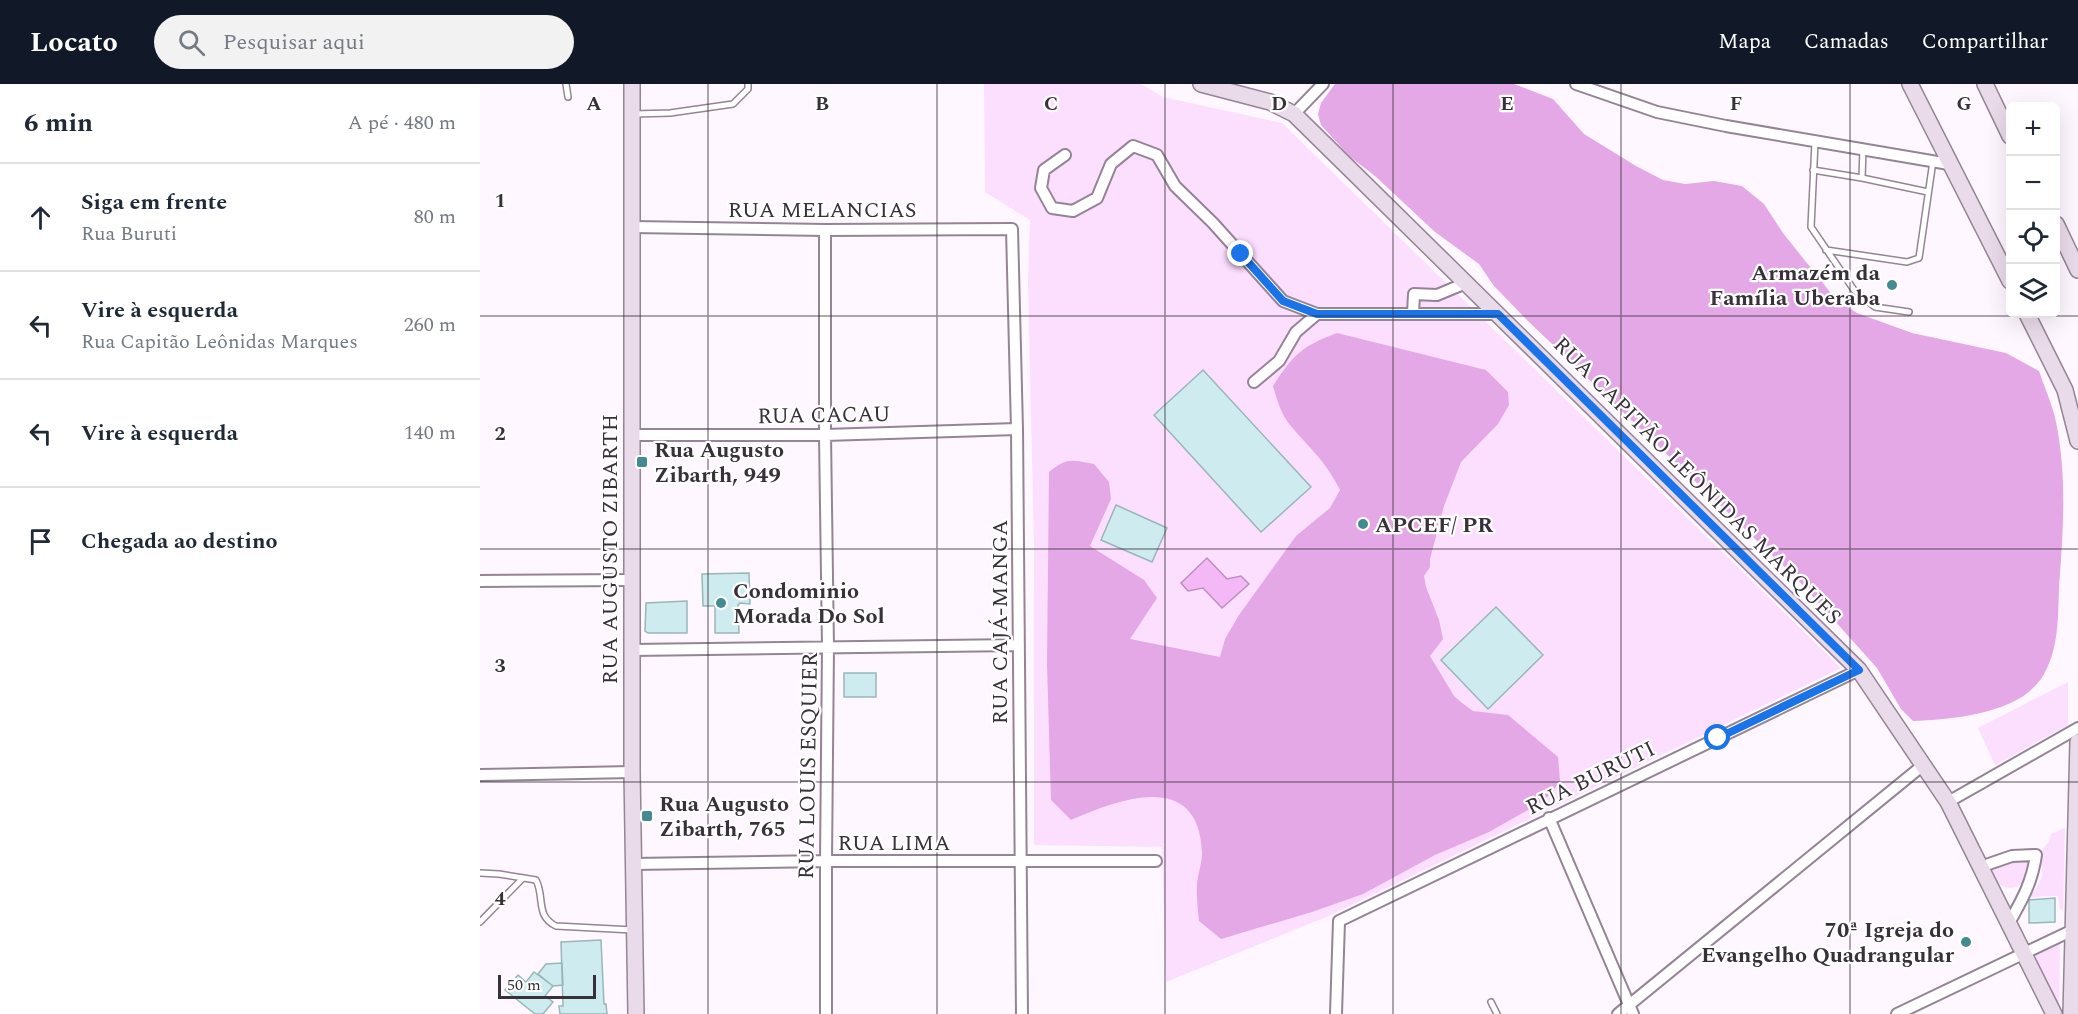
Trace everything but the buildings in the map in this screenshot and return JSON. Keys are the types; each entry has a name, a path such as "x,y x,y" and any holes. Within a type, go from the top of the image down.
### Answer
{"main road":[{"name":"RUA AUGUSTO ZIBARTH","path":"632,84 632,772 636,1014"},
{"name":"RUA CAPITÃO LEÔNIDAS MARQUES","path":"1201,84 1270,102 1294,114 1859,670 1947,802 2054,1014"},
{"path":"1984,84 2006,128"},
{"path":"1912,85 1949,164 2006,272"},
{"path":"2060,233 2078,270"},
{"path":"1996,252 2006,258"},
{"path":"2029,318 2066,390 2078,441"},
{"path":"2071,1014 2078,742"}],"street":[{"path":"1294,114 1323,84"},
{"path":"1576,84 1657,112 1725,126 1949,164"},
{"path":"1065,155 1044,170 1041,188 1052,208 1073,211 1097,198 1111,164 1133,146 1157,155 1174,186 1213,223 1283,301 1317,314 1498,314"},
{"name":"RUA MELANCIAS","path":"632,227 1012,230"},
{"name":"RUA LOUIS ESQUIER","path":"825,230 828,647 826,1014"},
{"name":"RUA CAJÁ-MANGA","path":"1012,230 1017,429 1022,1014"},
{"path":"1413,314 1414,294 1437,295 1466,283"},
{"path":"1437,295 1437,315"},
{"path":"1254,382 1279,361 1296,332 1317,314"},
{"name":"RUA CACAU","path":"632,435 825,435 1017,429"},
{"path":"480,581 632,580"},
{"path":"632,650 1019,645"},
{"name":"RUA BURUTI","path":"1336,1014 1339,921 1859,670"},
{"path":"1947,802 2078,728"},
{"path":"1618,1014 1631,1010 1922,766"},
{"path":"480,775 632,772"},
{"path":"1549,818 1631,1010"},
{"path":"1980,867 2012,856 2036,855 2033,875 2008,925"},
{"name":"RUA LIMA","path":"633,864 826,861 1156,861"},
{"path":"1897,1014 2073,930"}],"lane":[{"path":"566,84 568,97"},
{"path":"632,114 670,113 734,104 748,89 748,84"},
{"path":"1815,140 1811,227 1854,290 1875,308 1909,312"},
{"path":"1862,178 1863,149"},
{"path":"1826,250 1907,262 1919,258 1933,161"},
{"path":"1813,170 1928,192"},
{"path":"480,873 536,880 540,888 542,910 548,922 556,926 634,930"},
{"path":"480,922 523,878"},
{"path":"1491,1002 1497,1014"}],"shaded area":[{"name":"APCEF/ PR","path":"984,84 1141,84 1163,97 1282,123 1841,668 1331,915 1166,982 1162,847 1034,845 1034,545 1028,281 1030,220 985,192"},
{"path":"1335,84 1514,84 1553,99 1584,134 1663,180 1685,184 1714,181 1742,186 1764,204 1783,233 1835,299 1857,313 1912,333 2006,353 2039,371 2057,427 2062,467 2063,507 2057,631 2050,662 2039,682 2023,696 1994,709 1960,717 1913,721 1901,709 1877,668 1798,580 1528,321 1494,286 1479,264 1435,232 1375,176 1349,156 1321,125 1318,114 1321,103"},
{"path":"1337,333 1486,370 1508,392 1509,405 1498,424 1461,462 1444,506 1430,567 1424,576 1443,639 1430,656 1454,696 1462,703 1473,711 1508,715 1558,757 1560,781 1551,794 1535,806 1489,832 1435,855 1363,894 1221,939 1199,921 1197,889 1202,853 1198,827 1187,809 1172,800 1154,797 1112,804 1071,820 1051,800 1047,664 1049,472 1065,462 1080,461 1094,464 1109,482 1111,499 1090,546 1144,580 1157,598 1130,639 1220,657 1225,639 1239,615 1296,536 1330,508 1340,490 1323,463 1287,421 1273,386 1299,353 1315,342"},
{"path":"1207,558 1227,579 1241,576 1249,584 1222,608 1203,588 1188,591 1181,583"},
{"path":"2068,682 2068,725 1995,765 1978,728"},
{"path":"2065,828 2063,910 2060,910 2058,896 2030,897 2042,876 2041,851 2049,842 2051,834"},
{"path":"2027,859 2029,866 2026,879 2017,887 2005,887 1998,883 1988,866 2005,860"},
{"path":"2060,941 2059,1013 2034,960 2037,952"}],"place":[{"name":"Armazém da Família Uberaba","path":"1892,285"},
{"name":"Rua Augusto Zibarth, 949","path":"642,462"},
{"name":"APCEF/ PR","path":"1363,524"},
{"name":"Condominio Morada Do Sol","path":"721,603"},
{"name":"Rua Augusto Zibarth, 765","path":"647,816"},
{"name":"70ª Igreja do Evangelho Quadrangular","path":"1966,942"}],"route":[{"path":"1241,254 1283,301 1317,314 1498,314 1859,670 1718,738"}]}
